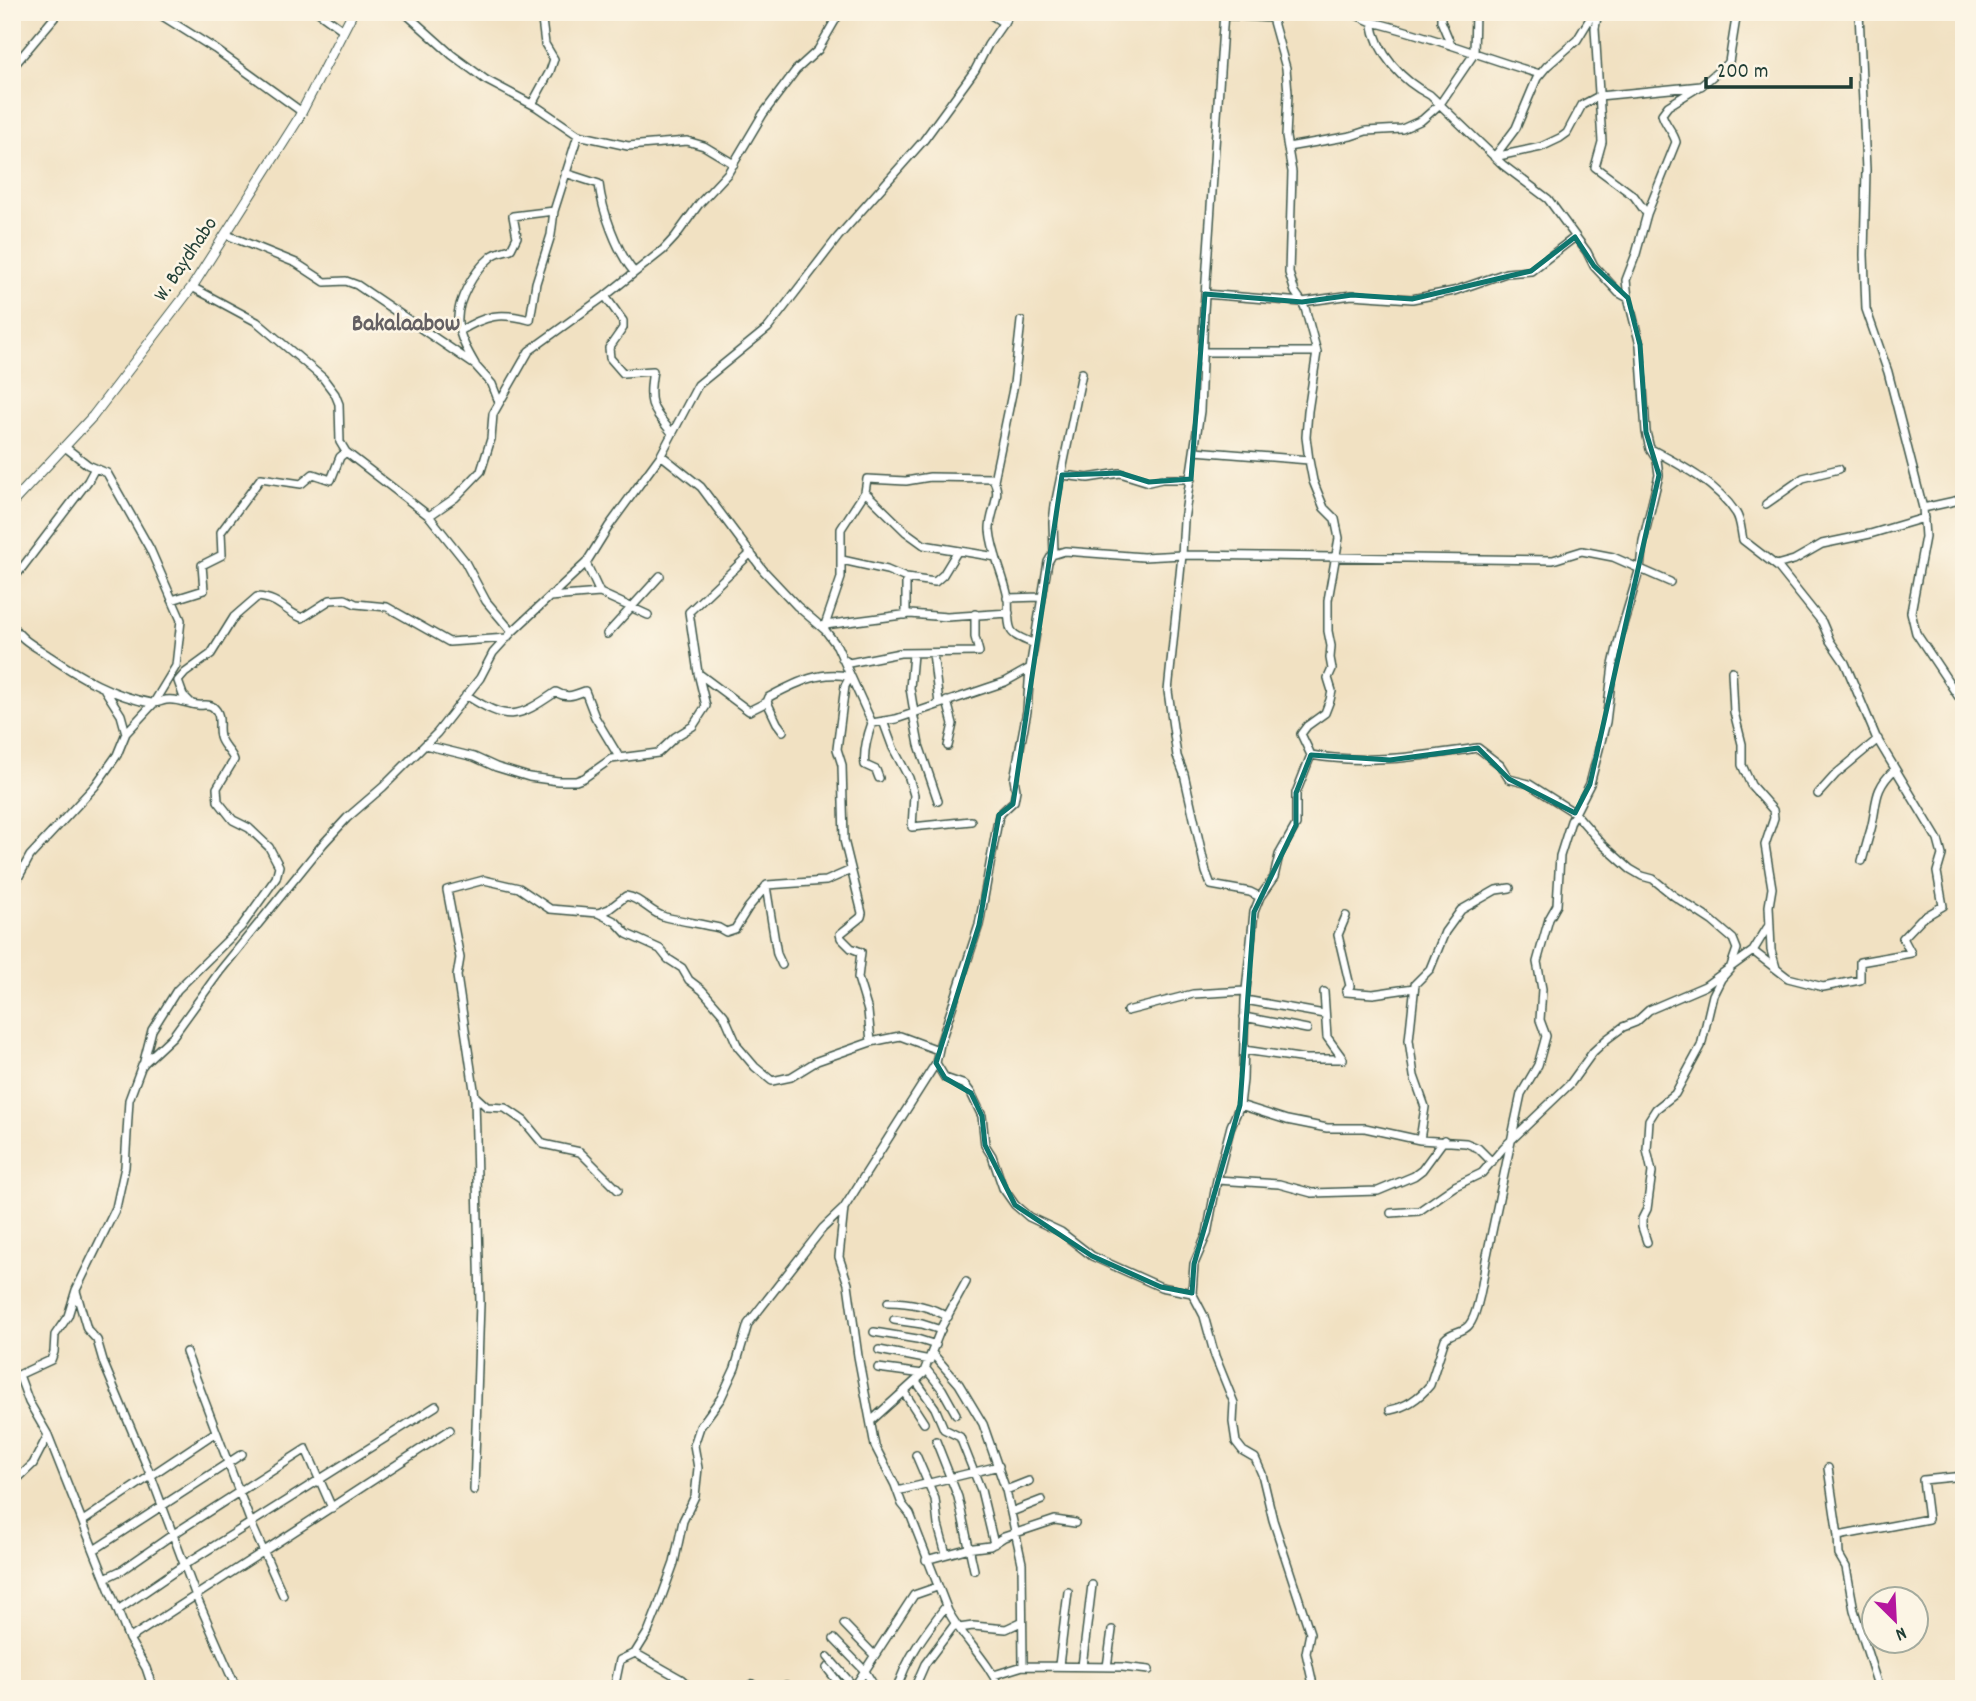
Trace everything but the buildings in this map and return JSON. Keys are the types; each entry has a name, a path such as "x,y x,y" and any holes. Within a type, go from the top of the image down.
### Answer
{"main road":[{"name":"W. Baydhabo","path":"12,503 93,416 192,287 302,112 353,12"}],"street":[{"path":"12,68 59,12"},
{"path":"156,12 215,49 302,112"},
{"path":"318,12 344,30"},
{"path":"404,12 479,75 532,104 578,135 628,146 687,141 704,146 734,164"},
{"path":"532,104 554,58 545,44 541,12"},
{"path":"429,516 455,498 481,471 491,439 493,414 529,351 605,296 663,250 675,237 734,164 763,114 796,70 818,51 840,12"},
{"path":"986,12 1004,23"},
{"path":"142,1065 173,1036 220,971 316,853 347,818 383,788 425,745 480,678 494,653 510,635 586,563 608,526 661,455 698,385 768,328 838,237 924,140 975,70 988,45 1011,12"},
{"path":"1346,12 1540,74"},
{"path":"1441,12 1441,21 1451,45"},
{"path":"1287,147 1366,131 1402,129 1422,120 1440,104 1474,54 1475,12"},
{"path":"1494,157 1516,128 1540,74 1577,40 1596,12"},
{"path":"1596,12 1602,142 1595,167 1634,196 1647,214"},
{"path":"1390,1410 1402,1408 1426,1390 1445,1339 1472,1322 1484,1280 1521,1094 1538,1065 1546,1036 1540,1020 1542,989 1537,962 1549,919 1557,905 1560,856 1575,813 1590,784 1606,722 1620,631 1640,568 1643,541 1659,475 1657,460 1650,449 1646,432 1640,345 1626,280 1647,214 1676,142 1674,132 1664,121 1662,114 1668,106 1700,86 1729,62 1737,12"},
{"path":"1859,12 1867,170 1864,255 1866,309 1888,372 1924,518 1925,537 1911,612 1916,633 1964,705"},
{"path":"1260,897 1250,892 1211,885 1184,774 1177,756 1168,691 1184,520 1200,411 1224,14 1273,15 1286,68 1287,147 1292,172 1289,273 1315,338 1317,352 1308,411 1309,460 1313,481 1324,508 1335,519 1339,538 1328,600 1332,669 1328,678 1332,691 1325,713 1301,734 1311,755 1296,793 1296,825 1279,855 1274,877 1260,897 1254,912 1245,996 1240,1105 1231,1126 1217,1180 1207,1234 1194,1264 1192,1293 1206,1323 1215,1356 1234,1404 1233,1422 1237,1442 1243,1451 1255,1458 1262,1474 1276,1529 1310,1633 1306,1653 1314,1689"},
{"path":"1372,22 1374,33 1386,57 1410,83 1430,95 1494,157 1548,199 1587,252 1594,266 1619,293 1629,298"},
{"path":"1494,157 1541,147 1560,138 1567,132 1582,106 1599,96 1700,86"},
{"path":"460,331 482,317 511,315 530,320 536,283 551,235 554,211 578,135"},
{"path":"565,173 599,184 601,199 616,239 627,264 634,272"},
{"path":"475,365 460,331 460,304 468,283 493,254 512,249 517,237 513,216 554,211"},
{"path":"226,235 296,263 325,282 346,281 357,285 475,365 492,384 499,402"},
{"path":"1205,294 1302,302 1352,295 1412,299 1454,290 1506,273 1531,271 1575,237"},
{"path":"192,287 257,322 324,378 339,404 341,442 346,452 429,516 464,560 486,601 510,635"},
{"path":"605,296 623,321 623,328 609,348 610,358 623,373 653,371 649,392 653,411 672,433"},
{"path":"1021,321 1014,384 994,480 995,507 990,529 1007,598 1012,632 1034,644"},
{"path":"1203,352 1317,352"},
{"path":"614,1689 620,1660 635,1653 648,1632 674,1563 683,1521 695,1496 698,1468 694,1445 700,1427 721,1398 736,1368 748,1324 823,1228 844,1208 936,1063 979,925 999,815 1014,801 1014,779 1027,711 1030,668 1041,597 1048,562 1054,554 1053,522 1082,373"},
{"path":"65,447 107,473 150,549 181,620 176,666 178,681 183,695 193,705"},
{"path":"1650,449 1679,464 1718,493 1738,514 1743,540 1776,565 1822,622 1830,641 1845,663 1878,739 1938,840 1942,855 1937,872 1943,906 1921,919 1903,938 1911,953 1860,962 1860,980 1823,987 1787,978 1753,951"},
{"path":"1195,451 1309,460"},
{"path":"172,600 204,590 202,565 222,555 221,533 261,478 301,484 313,474 331,480 340,457 346,452"},
{"path":"661,455 701,486 763,570 797,606 825,628 837,646 872,723 864,759 865,765 876,770 878,778"},
{"path":"12,581 95,468"},
{"path":"1766,505 1802,478 1839,469"},
{"path":"1062,475 1088,478 1120,473 1149,482 1191,479"},
{"path":"825,628 841,578 841,529 865,492 867,479 906,481 930,477 994,480"},
{"path":"865,492 906,532 924,545 996,557"},
{"path":"1923,508 1964,499"},
{"path":"1776,565 1794,560 1822,544 1870,534 1924,518"},
{"path":"1054,554 1074,551 1143,557 1182,555 1553,560 1582,551 1613,557 1670,582"},
{"path":"842,560 887,570 906,578 935,582 943,575 957,552"},
{"path":"425,745 474,757 529,778 558,781 584,778 611,759 658,753 675,737 693,726 706,706 689,612 751,553"},
{"path":"586,563 600,593"},
{"path":"607,634 660,576"},
{"path":"906,578 906,615"},
{"path":"550,597 600,593 648,615"},
{"path":"178,681 211,654 234,617 257,597 273,598 302,618 330,600 345,599 356,604 387,607 449,642 510,635"},
{"path":"1007,598 1041,597"},
{"path":"825,628 906,615 947,617 1009,612"},
{"path":"842,658 849,663 900,653 979,652 975,637 975,614"},
{"path":"12,625 32,646 73,674 93,680 105,689 129,699 153,704 166,700 181,700 193,705 210,705 215,709 220,719 221,740 234,760 217,788 218,801 233,820 249,828 269,847 279,866 276,878 242,927 177,990 152,1030 129,1100 121,1195 76,1290 68,1316 55,1335 51,1360 15,1376 48,1435 129,1639 146,1668 153,1689"},
{"path":"933,653 943,703 953,724 948,746"},
{"path":"913,654 910,688 919,745 937,801"},
{"path":"12,889 30,856 95,786 117,755 126,733 153,704 176,666"},
{"path":"872,723 1005,682 1030,668"},
{"path":"1732,671 1734,712 1742,744 1742,765 1751,785 1773,810 1774,818 1765,845 1772,888 1769,925 1772,958 1777,969"},
{"path":"698,673 749,710 767,702 769,697 821,674 850,677"},
{"path":"850,677 845,686 837,749 842,765 844,840 862,913 861,917 841,934 841,938 851,948 861,952 858,978 869,1011 872,1042"},
{"path":"105,689 121,715 126,733"},
{"path":"466,695 488,709 518,714 540,705 556,692 563,697 585,691 594,717 620,757"},
{"path":"767,702 783,731"},
{"path":"883,721 914,794 912,827 971,821"},
{"path":"1818,794 1836,774 1878,739"},
{"path":"1311,755 1336,760 1390,760 1478,748 1500,765 1509,779 1529,784 1575,813 1602,844 1630,869 1653,879 1733,939 1737,949 1730,969 1713,995 1701,1046 1675,1094 1656,1109 1649,1120 1647,1150 1652,1172 1647,1209 1642,1219 1647,1242"},
{"path":"1862,861 1879,789 1885,778 1895,769"},
{"path":"598,913 626,896 634,897 665,917 732,932 766,886 826,881 851,870"},
{"path":"474,1490 480,1303 475,1096 457,976 460,958 447,890 484,880 519,888 550,908 598,913 616,922 627,934 660,949 668,960 682,968 724,1015 738,1047 755,1068 772,1081 780,1082 791,1077 817,1060 900,1036 938,1050"},
{"path":"766,886 777,954 782,965"},
{"path":"1420,1140 1425,1107 1414,1076 1409,1040 1415,984 1430,969 1445,932 1461,910 1496,890 1510,888"},
{"path":"1346,916 1338,935 1350,986 1346,992 1373,994 1414,988"},
{"path":"1391,1213 1423,1209 1448,1190 1482,1173 1514,1137 1570,1084 1606,1039 1636,1022 1649,1010 1705,986 1730,969 1753,951 1769,925"},
{"path":"1244,1050 1306,1059 1343,1059 1327,1037 1324,992"},
{"path":"1126,1011 1193,994 1245,996 1324,1014"},
{"path":"1244,1017 1307,1029"},
{"path":"936,1063 945,1078 965,1085 971,1093 982,1116 985,1145 992,1156 1003,1188 1015,1205 1029,1216 1061,1232 1092,1256 1161,1287 1192,1293"},
{"path":"475,1096 487,1107 505,1108 524,1121 543,1144 580,1152 618,1190"},
{"path":"1240,1105 1327,1128 1365,1128 1420,1140 1466,1143 1478,1148 1492,1162"},
{"path":"1217,1180 1279,1184 1312,1193 1378,1191 1422,1170 1444,1140"},
{"path":"844,1208 839,1257 848,1284 875,1446 909,1514 946,1606 957,1626 983,1657 1000,1689"},
{"path":"871,1421 924,1371 941,1330 966,1282"},
{"path":"76,1290 87,1329 97,1340 196,1596 234,1683"},
{"path":"887,1302 925,1307 948,1317"},
{"path":"894,1320 941,1330"},
{"path":"874,1332 917,1339 950,1371 983,1424 1006,1490 1022,1563 1023,1666"},
{"path":"879,1350 933,1353"},
{"path":"186,1352 227,1463 283,1595"},
{"path":"878,1368 924,1371 942,1389 956,1414"},
{"path":"916,1381 935,1408 944,1429 960,1437 981,1490 994,1544"},
{"path":"904,1392 924,1423"},
{"path":"118,1610 251,1522 436,1406"},
{"path":"129,1639 450,1430"},
{"path":"83,1521 216,1432"},
{"path":"12,1484 33,1464 48,1435"},
{"path":"936,1441 958,1497 974,1570"},
{"path":"105,1578 122,1570 306,1449 332,1508"},
{"path":"94,1550 242,1454"},
{"path":"916,1455 935,1499 938,1525 946,1554"},
{"path":"897,1491 999,1466"},
{"path":"1828,1468 1839,1555 1846,1567 1854,1610 1879,1689"},
{"path":"1838,1536 1928,1519 1923,1480 1964,1476"},
{"path":"1006,1490 1029,1481"},
{"path":"1011,1512 1042,1500"},
{"path":"926,1560 994,1544 1004,1537 1055,1520 1074,1523"},
{"path":"1082,1667 1092,1585"},
{"path":"828,1657 854,1688 914,1595 937,1587"},
{"path":"1059,1665 1068,1591"},
{"path":"897,1689 901,1674 916,1648 946,1606"},
{"path":"914,1689 925,1664 957,1626 1006,1629 1021,1622"},
{"path":"844,1624 874,1655"},
{"path":"1107,1667 1112,1630"},
{"path":"834,1639 865,1671 876,1689"},
{"path":"635,1653 681,1679 692,1689"},
{"path":"994,1675 1023,1666 1059,1665 1149,1670"},
{"path":"827,1668 843,1689"},
{"path":"747,1689 752,1684 760,1689"}],"highlighted area":[{"path":"1575,237 1594,266 1628,298 1640,345 1646,432 1659,475 1590,784 1575,813 1509,779 1478,748 1390,760 1311,755 1296,793 1296,825 1254,912 1240,1105 1194,1264 1192,1293 1161,1287 1092,1256 1015,1205 985,1145 982,1116 971,1093 945,1078 936,1063 979,925 999,815 1013,804 1062,475 1120,473 1149,482 1191,479 1205,294 1302,302 1352,295 1412,299 1531,271"}],"district":[{"name":"Bakalaabow","path":"406,325"}]}
